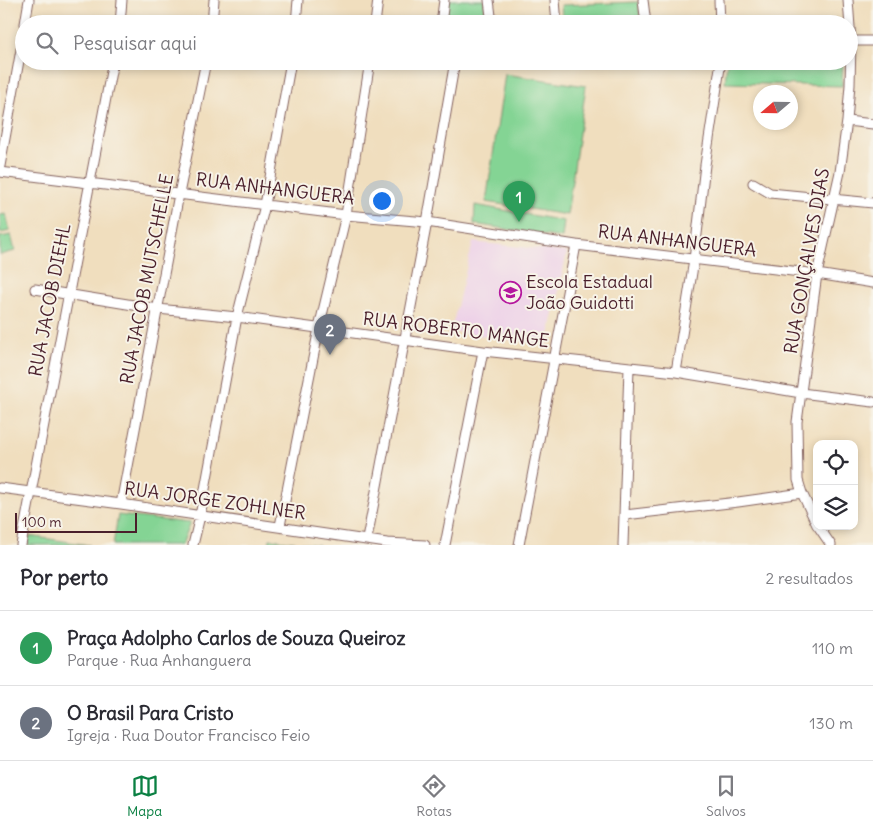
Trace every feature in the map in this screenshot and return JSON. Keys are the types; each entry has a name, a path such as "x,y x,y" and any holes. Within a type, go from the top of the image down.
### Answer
{"street":[{"path":"26,15 29,0"},
{"path":"121,15 122,0"},
{"path":"213,15 214,0"},
{"path":"297,15 298,0"},
{"path":"376,15 378,0"},
{"path":"442,15 444,0"},
{"path":"489,0 491,15"},
{"path":"555,0 556,15"},
{"path":"643,0 645,15"},
{"path":"719,0 720,15"},
{"name":"RUA GONÇALVES DIAS","path":"848,0 849,15"},
{"path":"858,41 873,41"},
{"path":"0,166 17,70"},
{"name":"RUA JACOB DIEHL","path":"21,545 111,70"},
{"name":"RUA JACOB MUTSCHELLE","path":"121,504 204,70"},
{"path":"193,545 237,317 264,204 289,70"},
{"path":"280,526 319,328 346,215 369,70"},
{"path":"366,540 453,70"},
{"path":"676,372 694,260 720,70"},
{"name":"RUA GONÇALVES DIAS","path":"813,516 802,493 797,466 797,422 817,274 840,172 848,121 850,70"},
{"path":"848,121 873,124"},
{"name":"RUA ANHANGUERA","path":"0,172 346,215 426,222 576,245 817,274 873,283"},
{"path":"753,183 770,193 873,203"},
{"path":"520,545 576,245"},
{"name":"RUA ROBERTO MANGE","path":"35,289 158,309 237,317 555,360 676,372 801,393 873,402"},
{"path":"445,545 483,351"},
{"path":"624,545 629,368"},
{"name":"RUA JORGE ZOHLNER","path":"0,488 280,526 386,543 426,545"},
{"path":"625,515 802,493"},
{"name":"RUA GONÇALVES DIAS","path":"820,530 831,545"}],"shaded area":[{"name":"Escola Estadual João Guidotti","path":"473,242 567,252 547,345 451,331"}],"green space":[{"path":"447,0 484,0 485,15 445,15"},
{"path":"638,2 640,15 562,15 561,5"},
{"path":"726,70 843,70 842,86 725,83"},
{"path":"505,74 586,86 567,215 486,202"},
{"path":"475,205 564,221 562,238 474,224"},
{"path":"6,214 10,231 0,233 0,215"},
{"path":"11,235 15,251 0,255 0,237"},
{"path":"118,515 190,523 181,545 113,545"},
{"path":"29,536 90,545 28,545"},
{"path":"270,539 319,545 269,545"}],"place":[{"name":"Praça Adolpho Carlos de Souza Queiroz","path":"519,222"},
{"name":"Escola Estadual João Guidotti","path":"510,292"},
{"name":"O Brasil Para Cristo","path":"330,355"}]}
